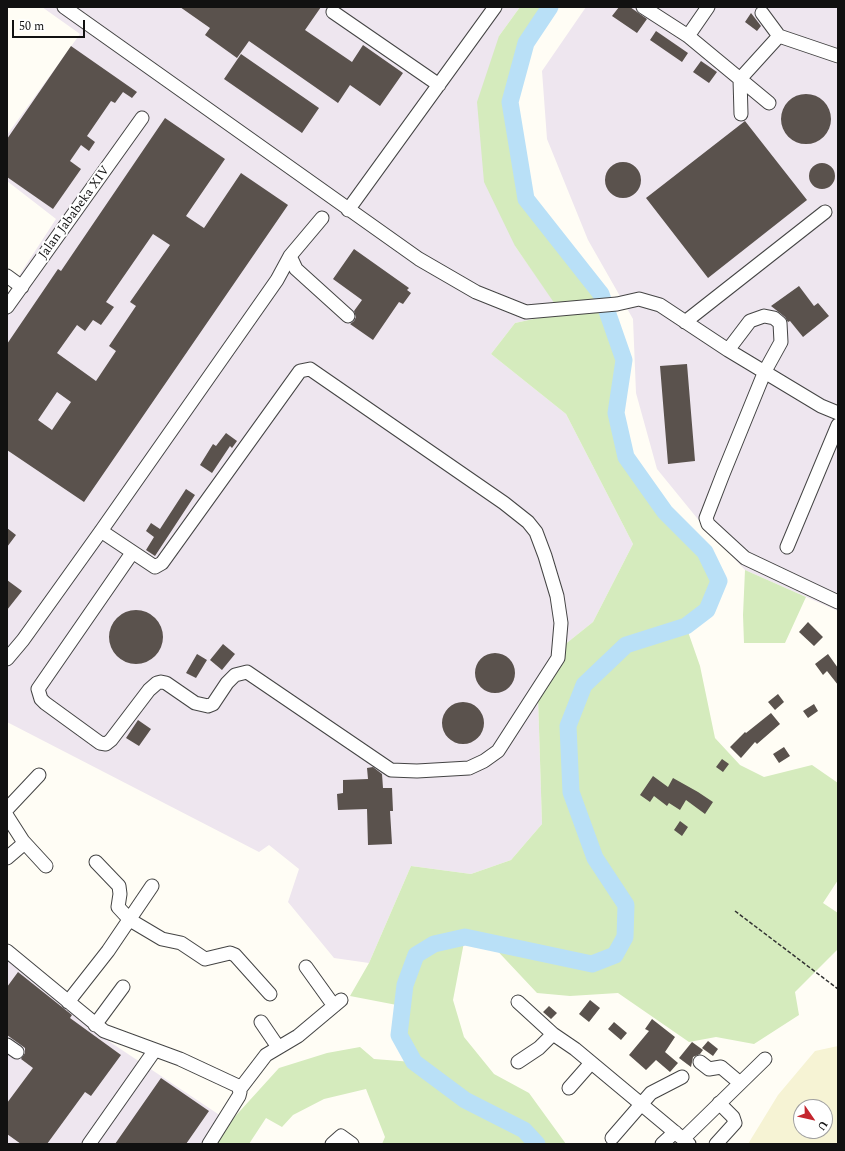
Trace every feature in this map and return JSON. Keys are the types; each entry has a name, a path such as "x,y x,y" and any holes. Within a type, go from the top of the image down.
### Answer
{"street":[{"path":"64,7 418,259 476,292 526,312 617,304 639,299 660,305 728,350 821,406 838,413"},
{"path":"348,210 495,7"},
{"path":"643,7 688,36 769,103"},
{"path":"688,36 708,7"},
{"path":"332,12 439,85"},
{"path":"762,13 779,36 838,56"},
{"path":"741,114 740,79 779,36"},
{"name":"Jalan Jababeka XIV","path":"7,307 142,118"},
{"path":"685,322 825,212"},
{"path":"7,659 23,640 101,531 277,280 290,256 322,218"},
{"path":"290,256 296,269 348,316"},
{"path":"7,276 22,287"},
{"path":"728,350 750,321 764,316 774,318 780,323 781,342 765,371 714,495 706,518 708,524 745,558 838,602"},
{"path":"101,531 155,567 162,563 300,371 310,369 504,503 528,522 536,532 557,596 561,623 558,658 498,751 484,761 469,768 417,771 391,770 247,672 235,675 227,683 213,704 208,706 195,703 166,683 161,682 150,690 112,740 106,744 100,743 44,703 40,699 38,689 132,553"},
{"path":"787,547 838,425"},
{"path":"7,809 39,775"},
{"path":"7,816 23,842 46,866"},
{"path":"7,858 21,846 23,842"},
{"path":"96,862 116,881 119,886 120,894 118,907 130,920 162,939 185,945 206,959 230,953 235,955 270,994"},
{"path":"68,1002 108,951 152,886"},
{"path":"7,951 104,1031 155,1050 234,1084 240,1088"},
{"path":"209,1144 239,1096 240,1088 266,1055 298,1036 338,1003 306,967"},
{"path":"95,1025 123,987"},
{"path":"518,1002 553,1034 569,1044 683,1138"},
{"path":"261,1022 278,1047"},
{"path":"518,1062 539,1048 553,1034"},
{"path":"89,1144 155,1050"},
{"path":"662,1144 683,1138 765,1059"},
{"path":"700,1062 709,1069 721,1067 740,1083"},
{"path":"569,1088 591,1063"},
{"path":"612,1138 651,1093 682,1077"},
{"path":"716,1144 735,1123 733,1117 719,1103"},
{"path":"332,1144 341,1136 352,1144"}],"path":[{"path":"735,911 838,989"}],"shaded area":[{"path":"42,7 520,7 499,36 515,246 560,310 543,317 515,323 491,354 566,414 633,544 593,622 553,654 538,696 542,824 511,860 471,874 411,866 369,963 334,958 288,902 299,869 269,845 259,852 7,722 7,294 56,219 7,181 7,135 80,34"},
{"path":"586,7 838,7 838,611 745,570 701,523 657,469 636,393 633,319 588,240 547,139 542,71"},
{"path":"7,957 77,1014 89,1028 230,1122 215,1144 7,1144"},
{"path":"838,1046 838,1144 748,1144 778,1095 815,1051"}],"green space":[{"path":"520,7 550,7 526,43 510,102 526,199 601,294 624,360 616,413 626,457 665,512 705,552 719,581 707,610 686,626 700,666 715,738 740,765 764,777 812,765 838,783 838,880 823,903 838,913 838,949 795,992 799,1015 754,1044 716,1037 689,1042 618,993 570,996 537,993 490,943 465,937 453,1000 464,1037 494,1074 529,1093 566,1144 382,1144 385,1137 366,1089 324,1099 293,1115 282,1127 266,1118 249,1144 215,1144 230,1122 279,1068 327,1053 360,1047 374,1059 413,1062 399,1035 402,1006 350,996 369,963 411,866 471,874 511,860 542,824 538,696 553,654 593,622 633,544 566,414 491,354 515,323 543,317 559,310 515,246 484,182 477,102 499,36"},
{"path":"745,570 806,597 785,643 744,643 743,615"}],"building":[{"path":"180,7 321,7 305,30 352,62 363,45 403,73 380,106 350,85 338,103 249,41 237,58 205,35 210,28"},
{"path":"619,7 630,7 647,19 637,33 612,16"},
{"path":"751,13 761,26 757,31 745,22"},
{"path":"656,31 688,53 682,62 650,40"},
{"path":"71,46 137,92 132,98 123,92 115,103 111,101 87,136 95,142 89,151 81,145 70,161 81,169 53,209 7,177 7,139"},
{"path":"241,54 319,108 302,133 224,79"},
{"path":"701,61 717,72 709,83 693,72"},
{"path":"801,94 811,94 824,101 831,114 831,124 824,137 811,144 801,144 792,140 785,133 781,124 781,114 785,105 792,98"},
{"path":"165,118 225,159 186,216 204,228 241,173 288,205 84,502 7,450 7,344 58,269 61,271","holes":["153,234 170,245 130,302 136,306 109,346 116,351 96,381 57,353 77,325 85,331 93,320 101,325 114,307 106,302","57,392 71,402 52,430 38,420"]},
{"path":"745,121 807,200 708,278 646,198"},
{"path":"623,162 636,167 641,180 636,193 623,198 610,193 605,180 610,167"},
{"path":"822,163 831,167 835,176 831,185 822,189 813,185 809,176 813,167"},
{"path":"354,249 409,288 407,290 411,293 403,304 399,302 373,340 350,324 356,317 354,311 362,300 333,279"},
{"path":"799,286 814,306 818,303 829,316 803,337 790,321 788,322 785,317 771,306"},
{"path":"687,364 695,461 668,464 660,366"},
{"path":"226,433 237,441 232,448 230,446 212,473 200,465 213,444 216,446"},
{"path":"186,489 195,495 155,556 146,550 154,537 146,531 151,523 160,529"},
{"path":"7,528 16,535 7,547"},
{"path":"7,580 22,591 7,610"},
{"path":"131,610 141,610 155,618 161,627 163,637 161,647 155,656 141,664 131,664 121,659 114,652 109,642 109,632 114,622 121,615"},
{"path":"808,622 823,637 814,646 799,632"},
{"path":"223,644 235,654 222,670 210,660"},
{"path":"491,653 499,653 506,656 512,662 515,673 512,684 506,690 499,693 491,693 484,690 478,684 475,677 475,669 478,662 484,656"},
{"path":"197,654 207,660 196,678 186,673"},
{"path":"828,654 838,668 838,685 827,671 823,675 815,664"},
{"path":"778,694 784,702 775,710 768,702"},
{"path":"463,702 478,708 484,723 478,738 463,744 448,738 442,723 448,708"},
{"path":"814,704 818,711 808,718 803,711"},
{"path":"771,713 780,724 757,744 755,742 741,758 730,747 745,732 746,733"},
{"path":"138,720 151,729 139,746 126,738"},
{"path":"784,747 790,756 779,763 773,754"},
{"path":"722,759 729,764 723,772 716,767"},
{"path":"373,767 382,774 383,788 392,788 393,811 390,811 392,844 368,845 367,809 338,810 337,794 343,793 343,780 368,779 367,768"},
{"path":"653,776 668,787 673,778 713,802 705,814 686,800 680,810 669,803 667,806 654,796 650,802 640,795"},
{"path":"680,821 688,827 682,836 674,830"},
{"path":"18,972 72,1015 70,1018 121,1055 91,1096 85,1092 47,1144 21,1144 7,1134 7,1103 33,1068 21,1059 25,1053 25,1048 7,1035 7,987"},
{"path":"590,1000 600,1008 589,1022 579,1014"},
{"path":"549,1006 557,1013 551,1019 543,1012"},
{"path":"652,1019 675,1037 665,1052 678,1063 670,1072 656,1060 646,1070 629,1055 649,1031 645,1029"},
{"path":"614,1022 627,1033 621,1040 608,1029"},
{"path":"708,1041 718,1049 713,1056 702,1048"},
{"path":"692,1042 703,1050 700,1054 693,1057 691,1067 679,1058"},
{"path":"161,1078 209,1111 186,1144 115,1144"}],"waterway":[{"path":"537,1144 524,1130 465,1100 414,1062 399,1035 405,985 416,955 434,944 465,937 592,964 615,955 625,937 626,905 595,858 571,792 568,726 584,685 626,645 686,626 707,610 719,581 705,552 665,512 626,457 616,413 624,360 601,294 526,199 510,102 526,43 550,7"}]}
